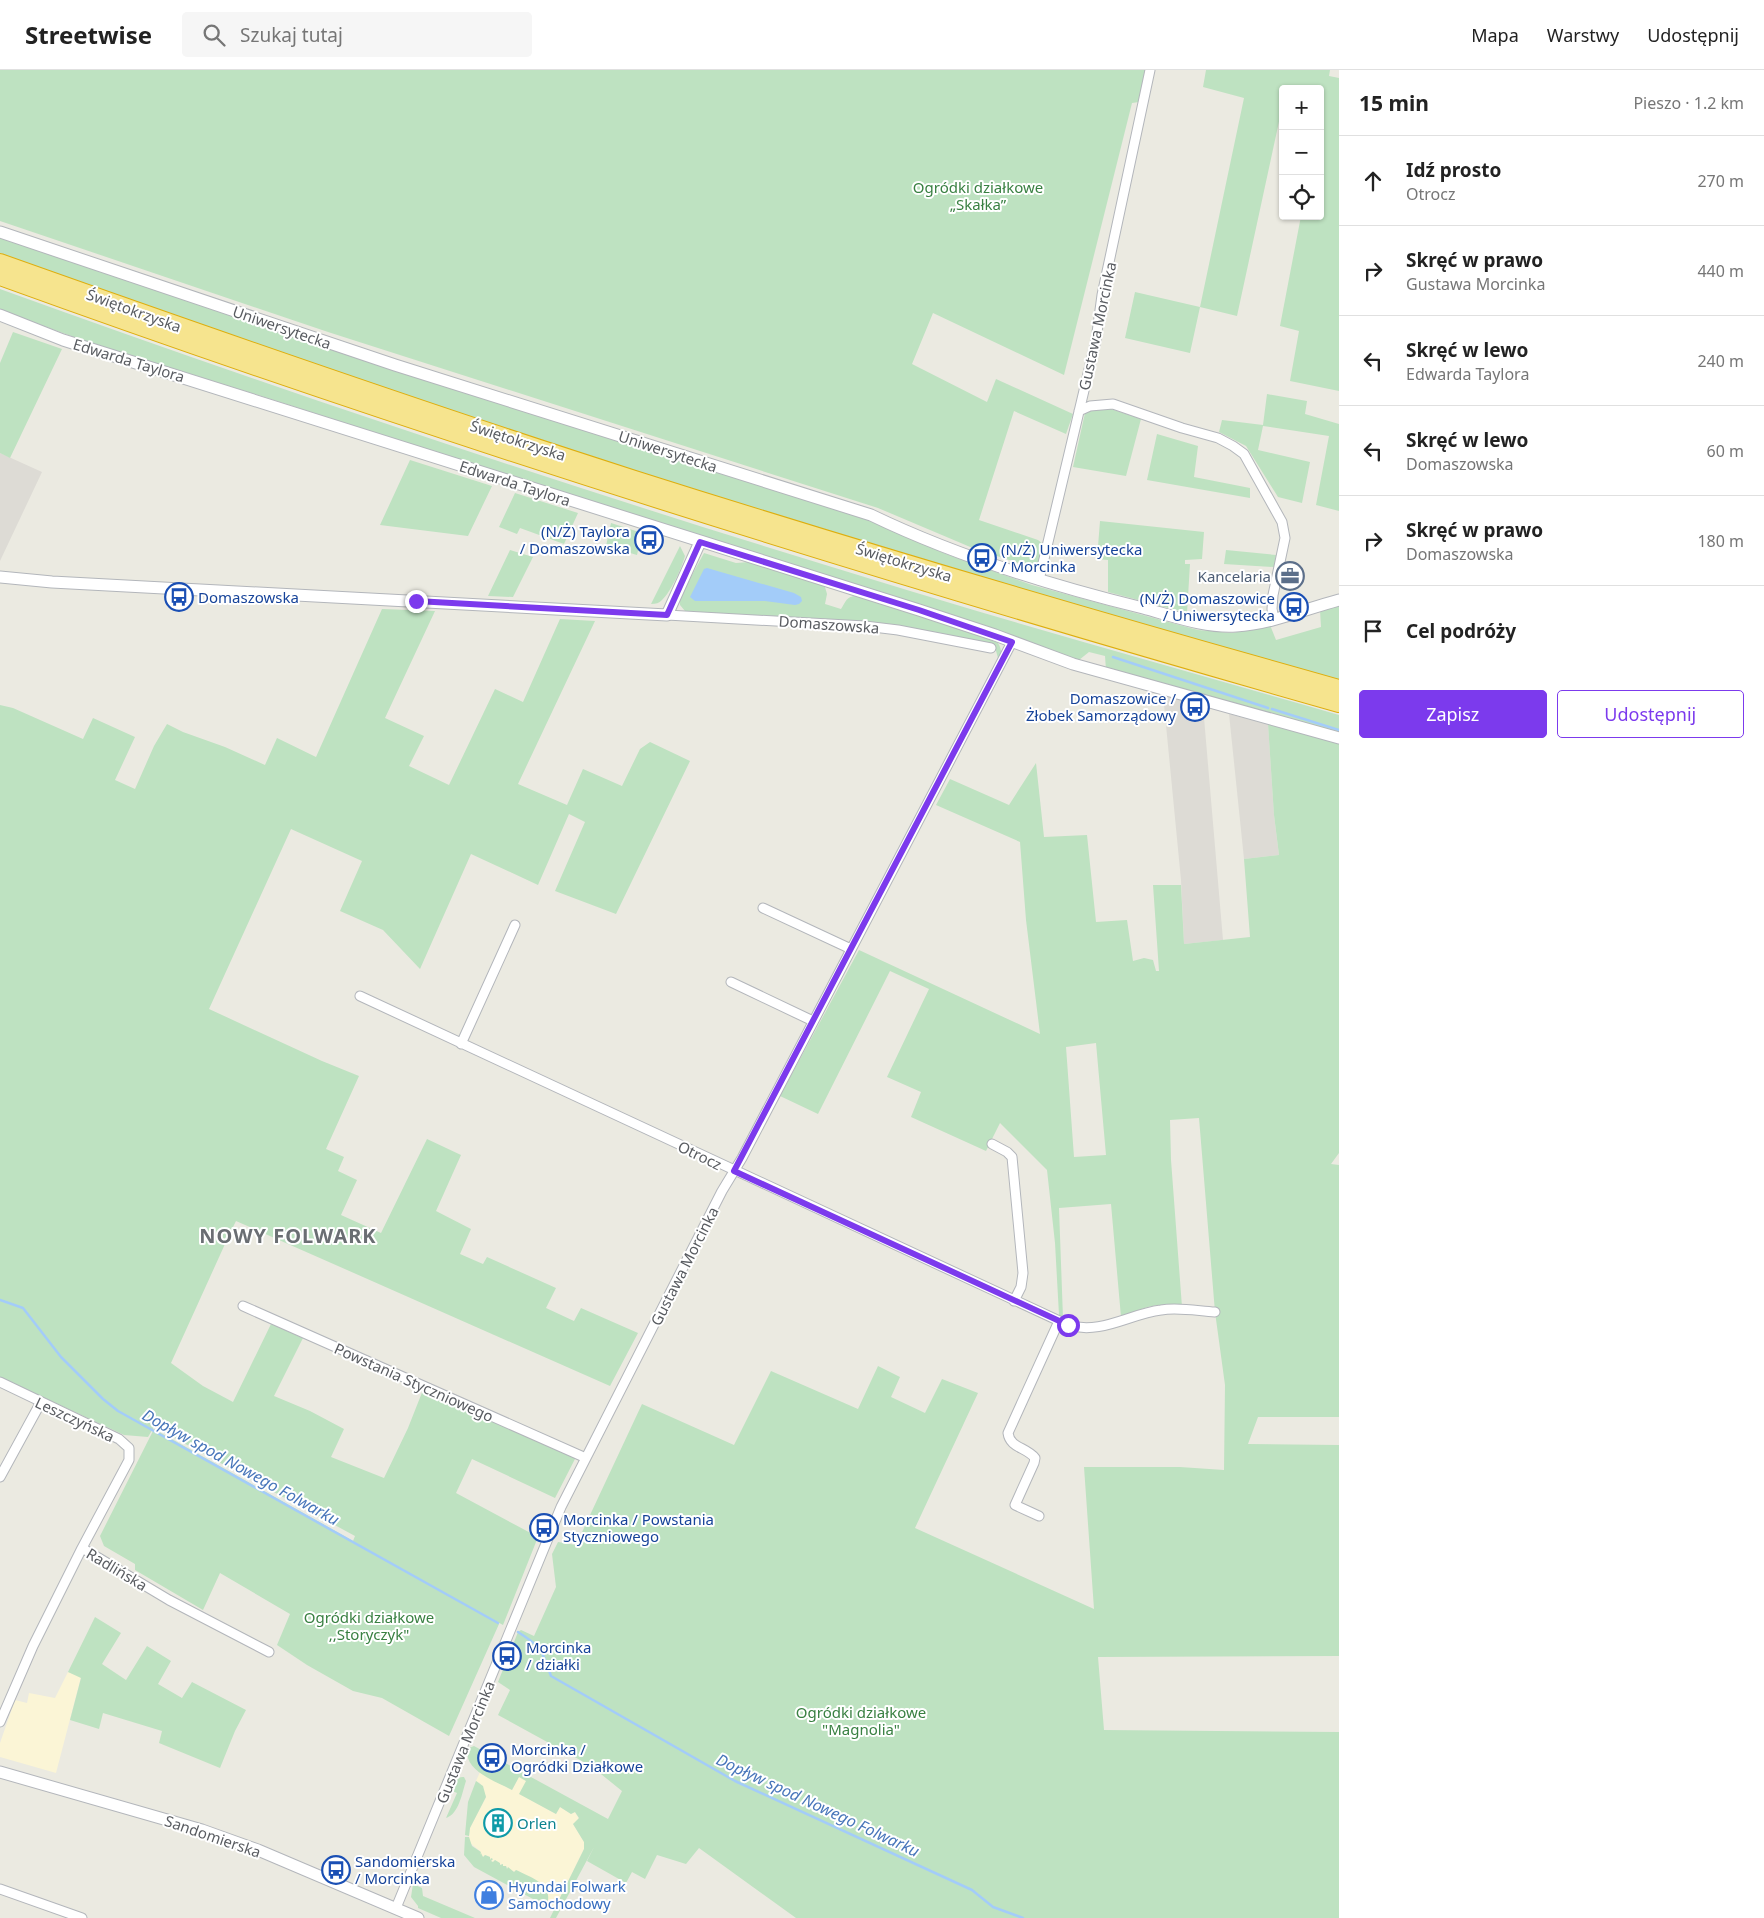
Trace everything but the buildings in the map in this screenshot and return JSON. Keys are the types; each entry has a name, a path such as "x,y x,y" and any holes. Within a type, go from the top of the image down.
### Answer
{"highway":[{"name":"Świętokrzyska","path":"0,262 228,343 512,439 752,515 1039,610"},
{"name":"Świętokrzyska","path":"0,277 221,356 505,452 747,530 1039,610"},
{"path":"1039,610 1339,688"},
{"path":"1039,610 1339,704"}],"street":[{"name":"Gustawa Morcinka","path":"1039,580 1096,340 1102,295 1150,70"},
{"name":"Uniwersytecka","path":"0,232 395,365 871,515 942,547 1039,580 1100,598 1206,624 1234,626 1274,619 1339,600"},
{"name":"Edwarda Taylora","path":"0,316 63,340 919,610 1106,674 1339,738"},
{"path":"1079,411 1090,406 1113,404 1182,428 1218,438 1244,454 1282,522 1285,538 1273,595 1272,609 1274,619"},
{"path":"667,615 700,542"},
{"name":"Domaszowska","path":"0,577 52,582 865,626 898,630 990,648"},
{"name":"Gustawa Morcinka","path":"396,1908 422,1849 546,1543 586,1458 734,1171 1012,642"},
{"path":"763,908 851,949"},
{"path":"461,1044 515,925"},
{"path":"731,982 813,1021"},
{"name":"Otrocz","path":"360,996 1063,1323 1092,1328 1112,1325 1125,1319 1164,1309 1216,1312"},
{"path":"992,1144 1008,1152 1012,1157 1023,1273 1021,1286 1014,1301"},
{"name":"Powstania Styczniowego","path":"243,1306 586,1458"},
{"path":"1039,1516 1015,1505 1035,1458 1030,1452 1009,1440 1008,1433 1063,1323"},
{"name":"Leszczyńska","path":"0,1382 119,1439 129,1448 129,1460 82,1548"},
{"path":"0,1477 41,1402"},
{"name":"Radlińska","path":"0,1722 33,1646 82,1548 169,1600 269,1652"},
{"name":"Sandomierska","path":"0,1772 211,1833 258,1850 418,1918"},
{"path":"0,1889 82,1918"}],"shaded area":[{"path":"0,453 42,472 0,561"},
{"path":"1163,694 1203,706 1223,940 1184,944 1181,880"},
{"path":"1229,714 1268,724 1274,815 1279,855 1244,859"},
{"path":"68,1672 81,1677 56,1773 0,1757 0,1743 15,1700 27,1703 29,1693 55,1698"},
{"name":"Orlen","path":"480,1772 512,1790 519,1777 527,1781 520,1794 556,1814 560,1807 571,1814 575,1812 579,1819 573,1824 584,1842 584,1849 554,1910 546,1906 548,1898 546,1889 542,1884 516,1870 515,1872 506,1866 500,1865 495,1860 491,1861 493,1859 490,1860 490,1857 479,1855 480,1851 470,1843 470,1828 486,1797 480,1783 476,1781"}],"green space":[{"name":"Ogródki działkowe „Skałka”","path":"0,70 1146,70 1139,102 1132,103 1064,375 933,313 912,364 987,402 996,379 1073,414 1066,434 1014,411 979,520 1038,540 1043,544 1037,569 975,549 878,508 328,332 0,221"},
{"path":"1206,70 1330,70 1329,76 1339,78 1339,391 1290,381 1299,331 1280,326 1300,220 1324,220 1324,85 1279,85 1279,122 1237,316 1200,307 1244,98 1203,87"},
{"path":"0,237 868,520 946,554 1032,585 1198,630 1232,633 1270,625 1276,640 1321,627 1320,610 1339,605 1339,681 935,564 767,513 547,442 218,331 0,253"},
{"path":"0,289 216,366 652,511 988,614 1339,715 1339,734 1106,670 1105,656 1089,652 1079,660 82,340 0,310"},
{"path":"1135,292 1200,307 1190,353 1125,338"},
{"path":"13,332 62,349 10,458 0,453 0,363"},
{"path":"1267,394 1307,401 1305,414 1339,424 1339,511 1316,505 1329,436 1263,426 1258,450 1310,462 1302,503 1278,497 1246,446 1219,432 1222,420 1263,425"},
{"path":"1111,409 1141,419 1126,476 1073,467 1085,413 1094,410"},
{"path":"1157,434 1198,446 1194,477 1250,488 1250,498 1147,480"},
{"path":"410,460 492,486 468,536 380,525"},
{"path":"515,493 578,513 564,544 520,528 517,534 499,527"},
{"path":"1100,521 1204,532 1202,559 1185,560 1185,564 1190,564 1187,613 1108,592 1108,560 1097,559"},
{"path":"611,523 642,533 637,555 606,546"},
{"path":"680,546 685,556 676,579 662,600 651,604"},
{"path":"510,550 533,557 513,597 488,596"},
{"path":"1226,550 1276,555 1274,567 1224,564"},
{"path":"704,553 736,563 749,562 819,584 825,587 827,594 825,604 841,609 849,598 858,596 976,633 998,643 1001,650 1000,660 999,662 995,647 988,643 885,624 685,611 680,605 680,597"},
{"name":"Ogródki działkowe ,,Storyczyk\"","path":"382,609 435,611 385,718 424,736 409,766 449,785 495,689 523,702 560,619 595,621 518,784 567,805 583,769 622,786 640,749 650,742 690,761 616,914 555,891 585,822 569,814 538,885 471,854 420,969 383,930 340,911 362,861 291,829 209,1009 359,1076 326,1149 344,1157 338,1171 357,1180 341,1215 381,1233 427,1139 461,1155 436,1211 471,1229 460,1254 483,1264 487,1257 556,1288 546,1308 574,1321 581,1308 638,1333 610,1386 236,1221 230,1233 171,1363 203,1386 233,1402 271,1324 303,1338 274,1396 310,1411 344,1429 331,1457 384,1478 408,1428 423,1390 576,1457 555,1498 472,1459 456,1493 538,1537 503,1625 472,1608 499,1624 449,1736 382,1698 353,1691 307,1665 277,1645 290,1614 220,1573 203,1610 135,1570 135,1564 104,1546 100,1536 154,1429 353,1541 355,1536 154,1427 148,1437 124,1435 0,1377 0,705 13,708 83,739 93,718 135,737 115,780 135,789 154,746 167,724 265,765 277,738 316,757"},
{"name":"Ogródki działkowe \"Magnolia\"","path":"1268,724 1339,742 1339,1153 1331,1164 1339,1165 1339,1417 1258,1417 1248,1444 1339,1445 1339,1656 1098,1657 1104,1730 1339,1732 1339,1918 796,1918 699,1848 686,1864 657,1855 645,1879 632,1872 626,1883 587,1861 594,1847 556,1918 550,1918 584,1849 584,1842 573,1824 579,1818 575,1812 571,1814 560,1807 556,1814 519,1794 526,1781 519,1777 512,1790 489,1779 470,1762 468,1756 469,1748 474,1746 608,1819 622,1791 591,1766 498,1715 510,1690 498,1682 518,1632 521,1630 534,1636 556,1587 552,1554 558,1542 576,1545 642,1404 734,1445 771,1371 858,1409 878,1366 900,1377 891,1397 925,1413 942,1379 978,1393 915,1528 1094,1609 1084,1467 1180,1467 1224,1470 1225,1385 1215,1312 1199,1118 1170,1120 1171,1160 1182,1307 1158,1305 1121,1317 1111,1204 1059,1208 1063,1318 1059,1315 1055,1243 1047,1170 1000,1123 986,1151 911,1117 921,1092 887,1077 929,989 890,971 818,1114 780,1096 859,950 1040,1034 1026,920 1020,842 936,805 950,779 1009,805 1036,763 1044,837 1087,835 1096,922 1127,920 1133,961 1144,958 1153,960 1156,971 1159,971 1153,885 1181,885 1184,944 1250,937 1244,859 1279,855 1274,815","holes":["1096,1043 1106,1155 1074,1157 1066,1047"]},
{"path":"95,1617 121,1633 102,1664 126,1680 147,1646 171,1661 158,1684 182,1698 192,1682 246,1710 220,1768 159,1743 162,1731 103,1713 99,1729 70,1720 81,1678 68,1672"},
{"path":"464,1777 466,1781 457,1808 446,1818 457,1793 450,1790 451,1787 457,1779"},
{"path":"476,1781 483,1786 486,1797 470,1828 469,1836 465,1835 468,1802"},
{"path":"465,1837 469,1837 472,1846 481,1852 480,1855 481,1853 483,1857 485,1855 490,1857 490,1860 491,1858 493,1859 491,1861 495,1860 500,1865 503,1864 507,1869 508,1867 514,1872 516,1870 545,1887 548,1892 546,1906 474,1867 464,1855"},
{"path":"413,1884 422,1888 423,1896 475,1918 441,1918 418,1908 411,1897"}],"water":[{"path":"707,568 794,593 801,597 802,601 795,605 765,601 695,601 690,597 704,569"}],"waterway":[{"path":"1113,657 1268,708"},
{"path":"1272,709 1339,730"},
{"name":"Dopływ spod Nowego Folwarku","path":"0,1300 23,1308 61,1357 103,1399 118,1411 498,1623"},
{"name":"Dopływ spod Nowego Folwarku","path":"518,1632 537,1646 551,1676 735,1781 972,1890 993,1907 1023,1918"}],"place":[{"name":"(N/Ż) Taylora / Domaszowska","path":"649,540"},
{"name":"(N/Ż) Uniwersytecka / Morcinka","path":"982,558"},
{"name":"Kancelaria","path":"1290,576"},
{"name":"Domaszowska","path":"179,597"},
{"name":"(N/Ż) Domaszowice / Uniwersytecka","path":"1294,607"},
{"name":"Domaszowice / Żłobek Samorządowy","path":"1195,707"},
{"name":"Morcinka / Powstania Styczniowego","path":"544,1528"},
{"name":"Morcinka / działki","path":"507,1656"},
{"name":"Morcinka / Ogródki Działkowe","path":"492,1758"},
{"name":"Orlen","path":"498,1823"},
{"name":"Sandomierska / Morcinka","path":"336,1870"},
{"name":"Hyundai Folwark Samochodowy","path":"489,1895"}],"district":[{"name":"NOWY FOLWARK","path":"288,1235"}],"route":[{"path":"416,601 667,615 700,542 919,610 1012,642 734,1171 1068,1325"}]}
